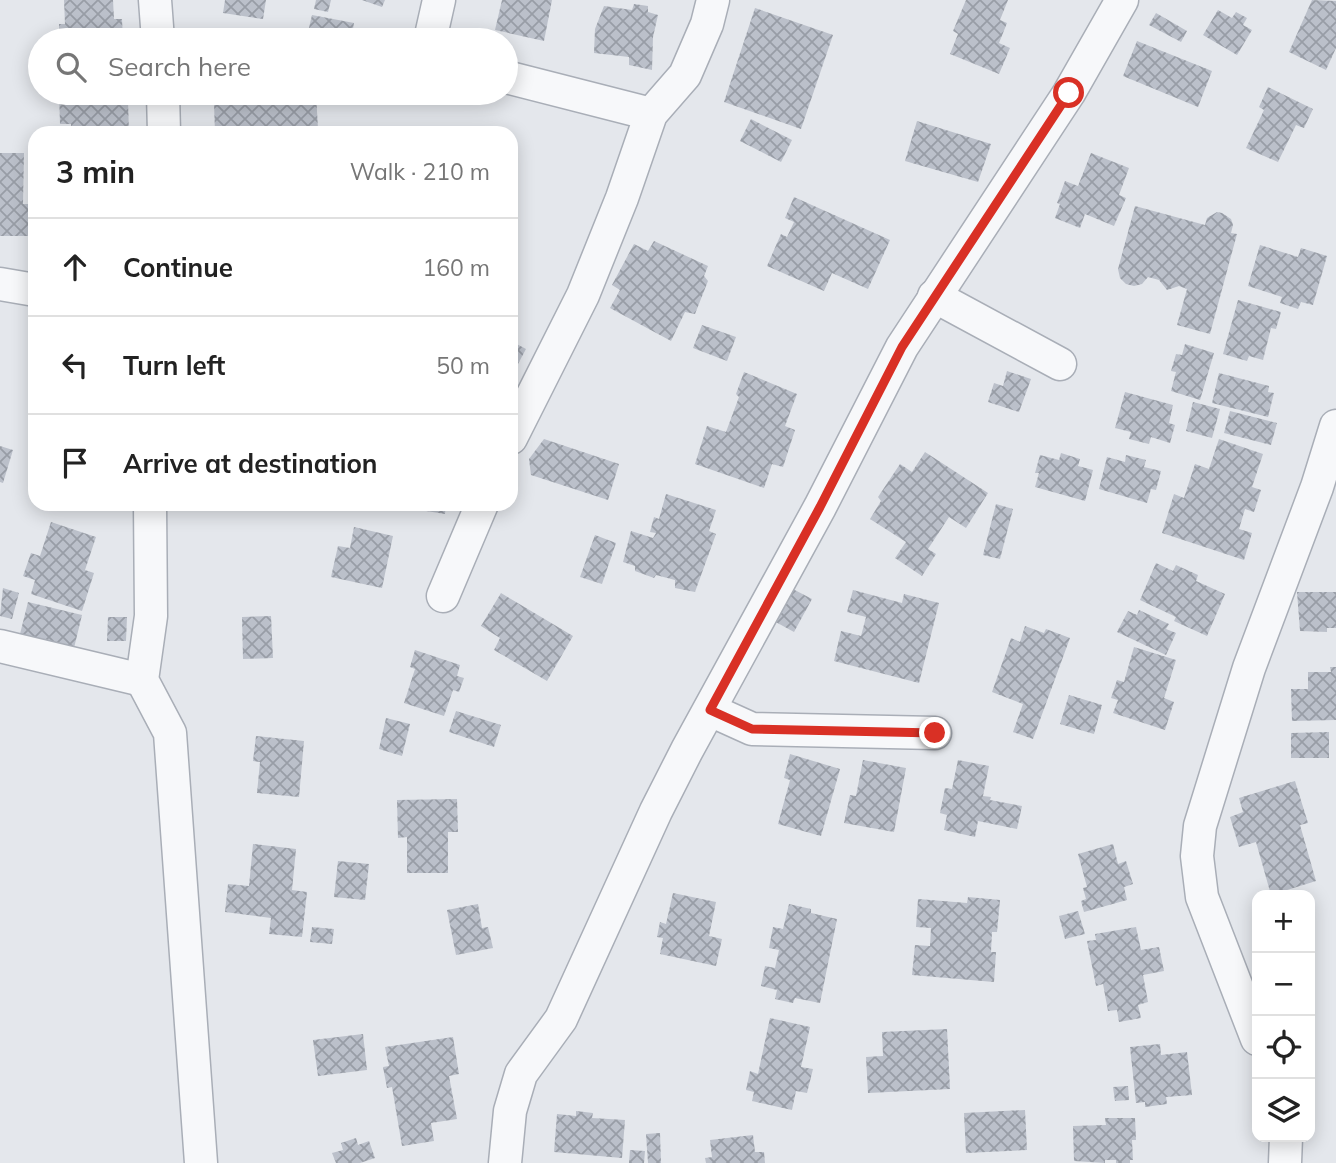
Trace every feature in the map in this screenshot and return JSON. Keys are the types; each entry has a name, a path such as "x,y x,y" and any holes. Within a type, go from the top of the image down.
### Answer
{"street":[{"path":"155,0 157,28"},
{"path":"433,28 439,0"},
{"path":"518,424 583,295 622,198 650,114 685,75 707,24 713,0"},
{"path":"505,1163 510,1111 521,1074 561,1019 656,811 820,507 902,347 1069,93 1122,0"},
{"path":"518,80 650,114"},
{"path":"163,105 164,126"},
{"path":"0,284 28,289"},
{"path":"934,296 1060,364"},
{"path":"1252,1026 1202,897 1197,856 1200,826 1248,668 1317,487 1336,426"},
{"path":"150,511 151,616 142,680 170,733 201,1163"},
{"path":"443,596 479,511"},
{"path":"0,646 142,680"},
{"path":"710,710 752,729 935,733"},
{"path":"1285,1163 1286,1142"}],"building":[{"path":"64,0 113,0 114,19 122,19 122,28 59,28 59,24 65,24"},
{"path":"225,0 266,0 263,19 223,13"},
{"path":"316,0 331,0 328,12 314,9"},
{"path":"362,0 385,0 382,7"},
{"path":"502,0 552,0 544,41 518,35 518,28 495,28"},
{"path":"966,0 1008,0 1000,20 1007,23 999,43 1010,48 999,74 950,54 958,34 953,31"},
{"path":"1312,0 1336,1 1336,48 1326,70 1289,52"},
{"path":"634,4 648,6 648,12 658,15 653,37 652,70 629,65 629,57 594,53 595,29 604,6 632,10"},
{"path":"755,8 833,35 801,129 724,102"},
{"path":"1218,10 1232,18 1236,12 1247,18 1243,25 1252,30 1237,55 1203,35"},
{"path":"1156,13 1187,31 1181,42 1149,25"},
{"path":"312,15 354,23 353,28 309,28"},
{"path":"1137,41 1212,71 1198,107 1123,76"},
{"path":"1268,87 1313,109 1304,128 1296,125 1278,162 1246,148 1264,110 1259,107"},
{"path":"59,105 128,105 129,126 60,124"},
{"path":"214,105 317,105 318,126 215,126"},
{"path":"751,119 792,140 781,162 740,141"},
{"path":"917,121 991,144 978,182 905,161"},
{"path":"0,153 24,153 23,204 28,204 28,236 0,236"},
{"path":"1091,153 1129,168 1119,195 1126,198 1114,226 1085,214 1080,228 1055,218 1065,181 1078,186"},
{"path":"794,197 890,240 868,289 832,273 824,291 767,266 781,234 787,237 794,222 785,218"},
{"path":"1135,206 1205,225 1207,218 1217,212 1231,219 1231,233 1237,234 1210,334 1177,325 1187,289 1179,286 1167,290 1159,280 1148,277 1142,284 1134,286 1126,284 1120,278 1118,269"},
{"path":"654,241 708,266 704,276 708,281 695,314 685,312 671,341 610,308 620,290 612,285 634,244 648,251"},
{"path":"1260,245 1298,257 1301,248 1327,256 1313,305 1301,302 1298,309 1280,303 1282,297 1248,286"},
{"path":"1238,300 1281,312 1276,329 1271,328 1263,360 1249,356 1247,361 1223,354"},
{"path":"702,325 736,337 727,361 693,348"},
{"path":"1185,344 1214,353 1200,400 1171,391 1176,372 1171,371 1176,354 1182,355"},
{"path":"518,345 526,349 518,364"},
{"path":"1007,371 1031,379 1019,412 988,402 994,383 1003,386"},
{"path":"744,372 797,394 785,426 795,430 783,467 772,464 764,488 695,464 707,426 726,432 739,397 736,394"},
{"path":"1219,373 1269,386 1268,392 1274,393 1268,417 1212,403"},
{"path":"1125,392 1173,405 1169,423 1175,425 1170,443 1151,437 1149,444 1129,439 1131,432 1115,428"},
{"path":"1193,402 1220,409 1212,438 1186,431"},
{"path":"1230,411 1277,423 1271,445 1224,433"},
{"path":"544,439 619,464 608,500 531,475 529,459"},
{"path":"1219,439 1263,454 1252,487 1261,490 1254,512 1245,509 1239,529 1252,533 1244,560 1162,533 1174,494 1184,498 1195,464 1209,469"},
{"path":"0,446 13,450 3,483 0,482"},
{"path":"925,452 988,493 966,528 949,517 928,549 936,554 922,576 895,558 906,542 870,519 881,501 878,497 900,464 912,472"},
{"path":"1061,453 1080,459 1078,466 1093,470 1085,501 1035,487 1039,473 1035,473 1040,455 1059,460"},
{"path":"1126,455 1146,460 1144,467 1161,471 1156,490 1151,489 1147,503 1099,489 1107,457 1125,462"},
{"path":"666,494 716,510 709,531 716,534 695,592 675,588 675,580 656,575 654,578 635,571 635,566 623,562 631,531 653,538 656,533 650,532 654,517 659,519"},
{"path":"996,504 1013,509 1000,559 983,555"},
{"path":"51,522 96,537 85,570 94,573 82,611 31,594 35,580 23,576 31,553 40,556"},
{"path":"354,527 393,536 382,588 331,577 338,546 350,548"},
{"path":"595,535 616,543 602,584 580,577"},
{"path":"1156,563 1173,571 1176,565 1198,575 1196,581 1225,594 1207,636 1174,621 1176,617 1140,600"},
{"path":"789,587 812,599 794,632 772,620"},
{"path":"3,588 19,593 12,619 0,616"},
{"path":"853,590 902,603 904,594 939,603 919,683 834,661 841,631 861,636 866,617 847,612"},
{"path":"1297,592 1336,592 1336,628 1327,628 1327,632 1300,631"},
{"path":"501,593 573,636 547,681 494,650 500,638 481,626"},
{"path":"28,602 82,615 74,648 20,634"},
{"path":"1139,610 1169,624 1166,629 1176,633 1166,655 1117,632 1128,611 1137,615"},
{"path":"271,616 273,658 243,659 242,617"},
{"path":"108,617 127,617 126,641 107,641"},
{"path":"1025,626 1044,633 1046,629 1070,638 1033,739 1013,732 1023,704 992,692 1011,638 1020,642"},
{"path":"1134,647 1176,660 1164,698 1174,702 1165,730 1113,713 1118,700 1111,698 1117,680 1124,682"},
{"path":"415,650 460,665 457,676 464,678 459,692 453,690 444,716 404,703 415,669 410,667"},
{"path":"1330,667 1336,667 1336,720 1292,721 1291,689 1308,689 1308,672 1331,672"},
{"path":"1069,695 1102,705 1094,734 1060,724"},
{"path":"456,711 501,725 494,747 449,732"},
{"path":"386,718 410,724 402,756 379,749"},
{"path":"1329,732 1329,758 1291,758 1291,733"},
{"path":"256,736 304,741 299,797 257,793 260,762 253,761"},
{"path":"790,754 840,769 821,836 778,824 790,780 784,778"},
{"path":"863,760 906,768 894,832 844,823 850,795 856,796"},
{"path":"958,760 989,766 983,796 991,797 990,800 1022,806 1017,829 978,821 975,837 944,830 947,815 940,813 945,788 952,789"},
{"path":"1295,781 1308,823 1300,825 1316,881 1287,890 1270,890 1256,842 1239,847 1230,817 1243,812 1239,798"},
{"path":"457,799 458,832 448,832 448,873 407,873 407,837 398,838 397,800"},
{"path":"253,844 296,849 292,890 307,892 302,937 269,934 271,918 225,912 228,884 249,886"},
{"path":"1113,844 1118,864 1126,861 1133,884 1124,887 1127,900 1084,912 1081,901 1086,899 1083,888 1087,887 1078,854"},
{"path":"338,861 369,864 365,900 334,897"},
{"path":"673,893 716,902 709,936 722,939 716,966 660,954 663,938 657,937 660,922 666,924"},
{"path":"968,897 1000,900 997,932 992,932 991,952 996,952 994,982 912,975 915,945 930,946 931,928 916,927 918,899 967,903"},
{"path":"478,904 482,928 488,927 493,948 456,955 447,910"},
{"path":"789,904 837,919 820,1003 795,998 793,1003 775,999 777,990 761,986 765,966 775,968 779,950 769,948 773,927 783,929"},
{"path":"1078,911 1085,934 1065,939 1059,916"},
{"path":"312,927 334,929 332,944 310,942"},
{"path":"1136,927 1141,950 1159,947 1164,971 1143,975 1148,1002 1138,1005 1141,1018 1119,1022 1117,1010 1108,1011 1103,984 1096,986 1087,941 1096,940 1095,934"},
{"path":"770,1018 810,1027 801,1067 813,1069 807,1093 796,1091 792,1110 752,1101 754,1092 746,1090 750,1071 758,1074"},
{"path":"947,1029 950,1089 868,1093 866,1057 883,1056 882,1032"},
{"path":"363,1034 367,1070 318,1076 313,1040"},
{"path":"453,1037 459,1074 449,1076 457,1119 431,1123 434,1141 402,1146 392,1087 387,1088 383,1067 389,1066 385,1047"},
{"path":"1160,1044 1161,1055 1187,1052 1192,1095 1166,1097 1167,1104 1145,1107 1145,1102 1136,1103 1130,1047"},
{"path":"1128,1086 1129,1100 1115,1101 1113,1087"},
{"path":"1025,1110 1027,1150 966,1153 964,1113"},
{"path":"576,1111 593,1113 592,1118 625,1120 622,1158 554,1152 557,1114 576,1116"},
{"path":"1105,1118 1135,1118 1133,1160 1130,1160 1130,1163 1116,1163 1116,1160 1105,1160 1105,1163 1074,1161 1073,1126 1106,1125"},
{"path":"660,1133 661,1163 648,1163 646,1134"},
{"path":"753,1135 755,1152 764,1152 765,1163 706,1163 705,1158 712,1157 710,1140"},
{"path":"356,1138 358,1145 369,1141 375,1158 360,1163 336,1163 332,1153 343,1150 341,1143"},
{"path":"630,1150 645,1151 644,1163 629,1163"}],"route":[{"path":"935,733 752,729 710,710 820,507 902,347 1069,93"}]}
